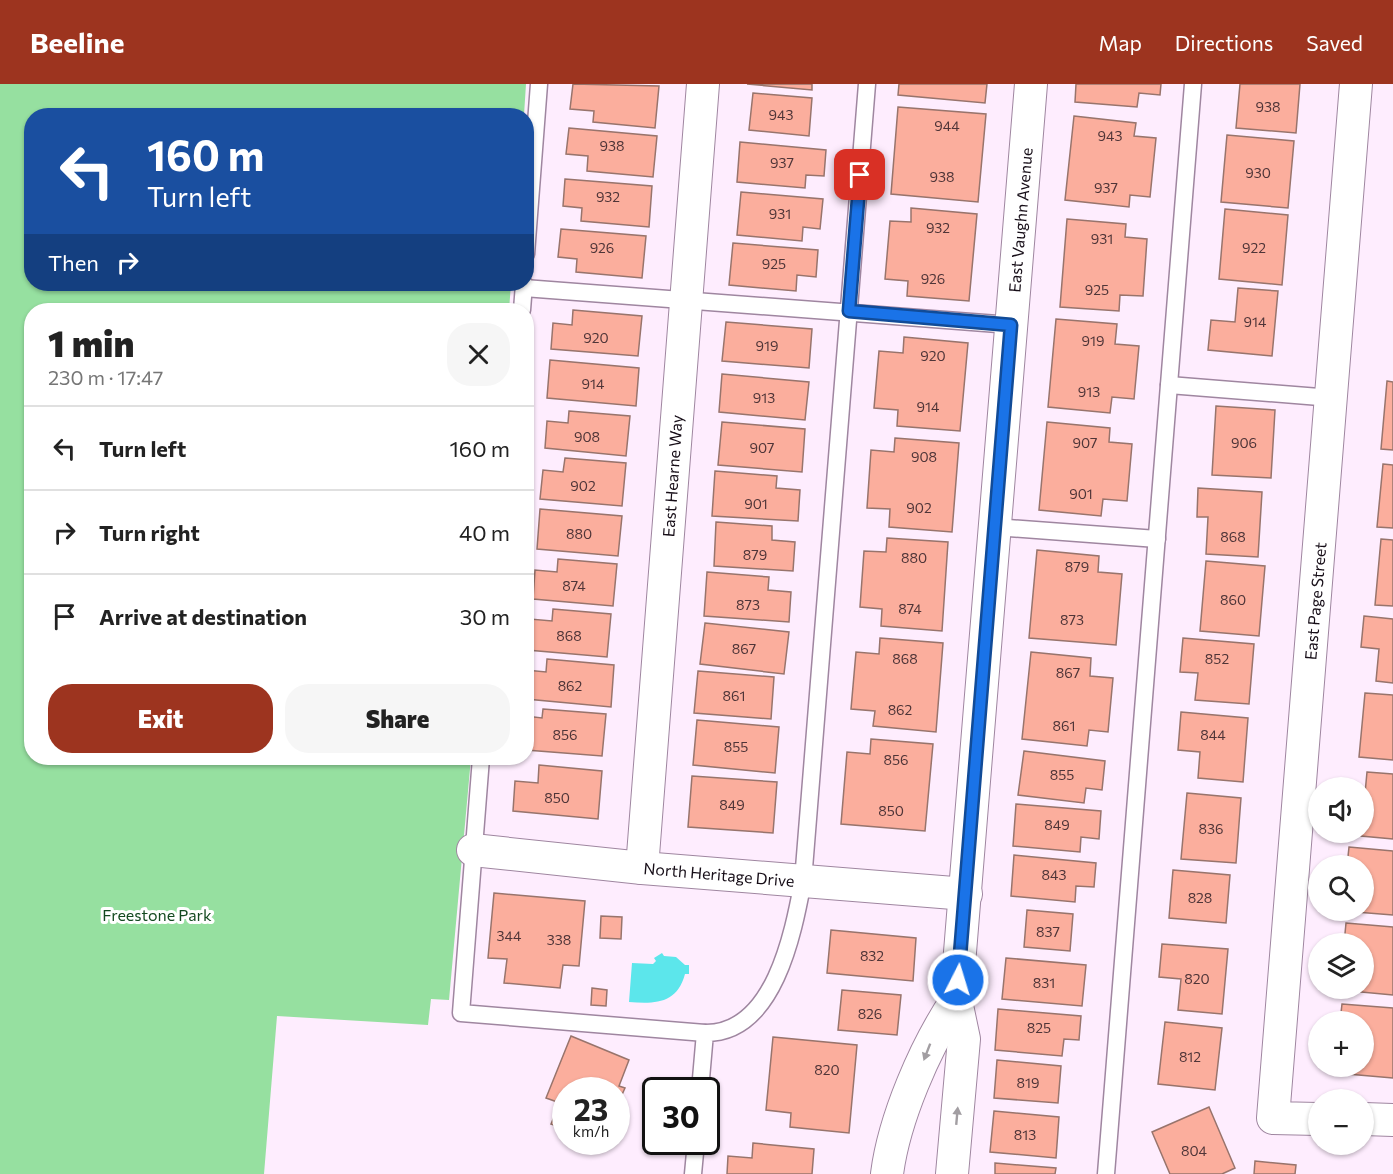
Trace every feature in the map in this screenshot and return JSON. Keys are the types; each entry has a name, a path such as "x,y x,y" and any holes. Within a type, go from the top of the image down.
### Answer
{"street":[{"name":"East Hearne Way","path":"642,868 703,84"},
{"name":"East Vaughn Avenue","path":"952,1174 964,1040 956,1001 1031,84"},
{"name":"East Page Street","path":"1308,1119 1273,1118 1356,84"},
{"name":"North Heritage Drive","path":"473,850 642,868 966,894"},
{"name":"East Vaughn Avenue","path":"887,1174 898,1124 934,1034 956,1001"},
{"path":"1374,1119 1393,1120"}],"lane":[{"path":"534,149 539,84"},
{"path":"480,765 460,1013 705,1033 720,1033 750,1017 778,974 794,930 804,881 867,84"},
{"path":"1106,1174 1193,84"},
{"path":"534,287 1011,325"},
{"path":"1169,385 1332,398"},
{"path":"995,527 1156,539"},
{"path":"701,1077 705,1033"},
{"path":"693,1174 695,1155"}],"green space":[{"name":"Freestone Park","path":"0,84 526,84 524,108 24,108 24,291 510,291 510,303 24,303 24,765 470,765 449,1000 431,999 428,1025 277,1016 264,1174 0,1174"}],"water":[{"path":"662,953 664,956 676,957 685,965 689,965 689,974 685,974 677,991 671,997 648,1003 629,1002 632,963 653,964 656,961 654,958"}],"building":[{"path":"573,84 659,86 655,128 593,122 594,111 570,109"},
{"path":"747,84 812,84 812,90"},
{"path":"899,84 987,84 985,103 898,95"},
{"path":"1076,84 1161,84 1160,95 1139,93 1137,107 1075,102"},
{"path":"1240,84 1300,84 1296,133 1236,128"},
{"path":"753,93 812,98 809,136 749,130"},
{"path":"898,107 986,114 978,202 891,194"},
{"path":"1074,116 1136,123 1134,136 1156,138 1150,197 1130,195 1129,207 1065,200"},
{"path":"569,128 657,136 653,177 587,171 588,156 566,154"},
{"path":"1227,135 1294,141 1288,208 1221,202"},
{"path":"740,142 826,150 824,176 806,175 805,188 737,182"},
{"path":"565,179 652,186 649,227 581,221 582,208 563,206"},
{"path":"741,192 823,199 820,229 803,227 802,241 737,235"},
{"path":"911,208 977,214 969,301 907,296 908,281 885,279 890,221 911,222"},
{"path":"1225,209 1288,215 1282,285 1219,279"},
{"path":"1067,219 1126,224 1125,237 1147,239 1143,296 1120,295 1119,311 1060,307"},
{"path":"561,229 646,236 642,278 576,272 577,259 558,257"},
{"path":"733,243 818,250 816,277 797,275 796,291 729,285"},
{"path":"1238,288 1278,291 1272,356 1208,350 1211,320 1235,322"},
{"path":"573,310 642,316 638,356 551,349 553,323 572,325"},
{"path":"1056,319 1117,324 1115,344 1139,346 1134,399 1112,397 1110,413 1048,407"},
{"path":"726,322 812,329 809,368 722,361"},
{"path":"904,337 968,343 960,431 897,426 898,410 874,408 879,351 903,353"},
{"path":"550,360 639,368 636,406 547,398"},
{"path":"722,374 809,382 805,420 719,412"},
{"path":"1387,381 1393,382 1393,450 1381,449"},
{"path":"1216,406 1275,410 1271,478 1212,475"},
{"path":"569,411 630,416 626,456 545,448 547,421 568,423"},
{"path":"722,422 805,429 802,472 718,465"},
{"path":"1047,422 1110,428 1109,442 1132,444 1127,501 1103,499 1101,516 1039,510"},
{"path":"895,438 959,443 952,532 889,527 890,509 867,508 871,450 894,452"},
{"path":"565,458 626,463 622,506 540,499 543,470 563,472"},
{"path":"1383,464 1393,465 1393,528 1377,527"},
{"path":"715,471 777,476 776,488 800,490 798,521 712,516"},
{"path":"1198,488 1262,492 1258,557 1206,554 1208,517 1197,517"},
{"path":"540,509 622,516 618,556 537,549"},
{"path":"716,522 772,526 772,540 795,542 793,571 714,566"},
{"path":"887,538 948,542 942,631 881,626 882,609 860,607 864,551 886,552"},
{"path":"1381,539 1393,540 1393,606 1375,605"},
{"path":"1037,550 1099,556 1098,572 1122,574 1116,645 1029,638"},
{"path":"558,559 617,564 613,606 534,599 535,570 557,572"},
{"path":"1206,561 1265,566 1259,636 1200,631"},
{"path":"707,572 769,577 768,590 791,592 789,622 704,616"},
{"path":"553,609 611,614 607,657 534,651 534,619 552,621"},
{"path":"1364,616 1393,619 1393,683 1376,681 1379,649 1361,647"},
{"path":"705,623 789,632 784,674 700,664"},
{"path":"880,638 943,643 936,732 873,726 875,711 851,709 856,652 879,654"},
{"path":"1183,638 1254,644 1249,704 1195,700 1198,673 1180,672"},
{"path":"1031,652 1091,658 1090,676 1113,678 1108,732 1089,730 1087,746 1022,739"},
{"path":"547,659 614,665 611,707 534,700 534,671 546,672"},
{"path":"698,671 774,677 771,719 694,713"},
{"path":"1365,693 1393,695 1393,760 1359,757"},
{"path":"543,709 606,714 602,756 534,751 534,717 542,718"},
{"path":"1181,712 1248,718 1243,782 1198,778 1200,752 1178,750"},
{"path":"697,720 779,727 775,773 693,765"},
{"path":"871,739 933,744 925,831 841,824 847,752 870,754"},
{"path":"1024,751 1105,761 1102,790 1086,788 1084,803 1018,795"},
{"path":"539,765 602,771 598,819 513,811 515,781 538,783"},
{"path":"1367,772 1393,774 1393,839 1374,837 1374,777 1367,777"},
{"path":"692,776 777,782 773,833 688,827"},
{"path":"1187,793 1241,798 1236,863 1181,859"},
{"path":"1016,804 1101,811 1099,839 1081,837 1080,852 1013,846"},
{"path":"1349,847 1393,851 1393,915 1374,913 1374,855 1348,855"},
{"path":"1014,855 1096,863 1094,887 1076,886 1075,902 1011,896"},
{"path":"1173,870 1230,875 1226,923 1169,918"},
{"path":"494,893 585,901 579,966 563,965 560,988 504,983 507,959 488,958"},
{"path":"1027,910 1073,914 1070,951 1024,947"},
{"path":"601,916 622,917 621,939 600,938"},
{"path":"1346,923 1393,927 1393,995 1374,993 1374,933 1345,933"},
{"path":"831,930 916,938 913,981 827,973"},
{"path":"1162,944 1228,949 1222,1014 1178,1010 1181,979 1159,977"},
{"path":"1006,958 1086,965 1082,1006 1002,999"},
{"path":"592,988 607,990 606,1006 591,1005"},
{"path":"842,990 901,995 897,1035 838,1030"},
{"path":"1342,1004 1393,1008 1393,1078 1374,1076 1374,1011 1341,1011"},
{"path":"998,1009 1081,1016 1079,1040 1064,1039 1062,1056 995,1050"},
{"path":"1165,1022 1222,1028 1215,1090 1158,1084"},
{"path":"571,1036 629,1060 622,1077 554,1077"},
{"path":"773,1037 857,1045 849,1133 790,1127 791,1113 766,1110"},
{"path":"997,1060 1061,1066 1058,1103 994,1098"},
{"path":"552,1083 552,1100 546,1098"},
{"path":"1209,1107 1235,1168 1222,1174 1170,1174 1152,1132"},
{"path":"994,1111 1059,1117 1056,1158 990,1152"},
{"path":"753,1143 814,1149 812,1174 727,1174 728,1156 752,1158"},
{"path":"1255,1161 1296,1165 1295,1174 1254,1174"},
{"path":"995,1163 1056,1168 1055,1174 995,1174"}],"route":[{"path":"860,175 849,311 1011,325 958,980"}]}
